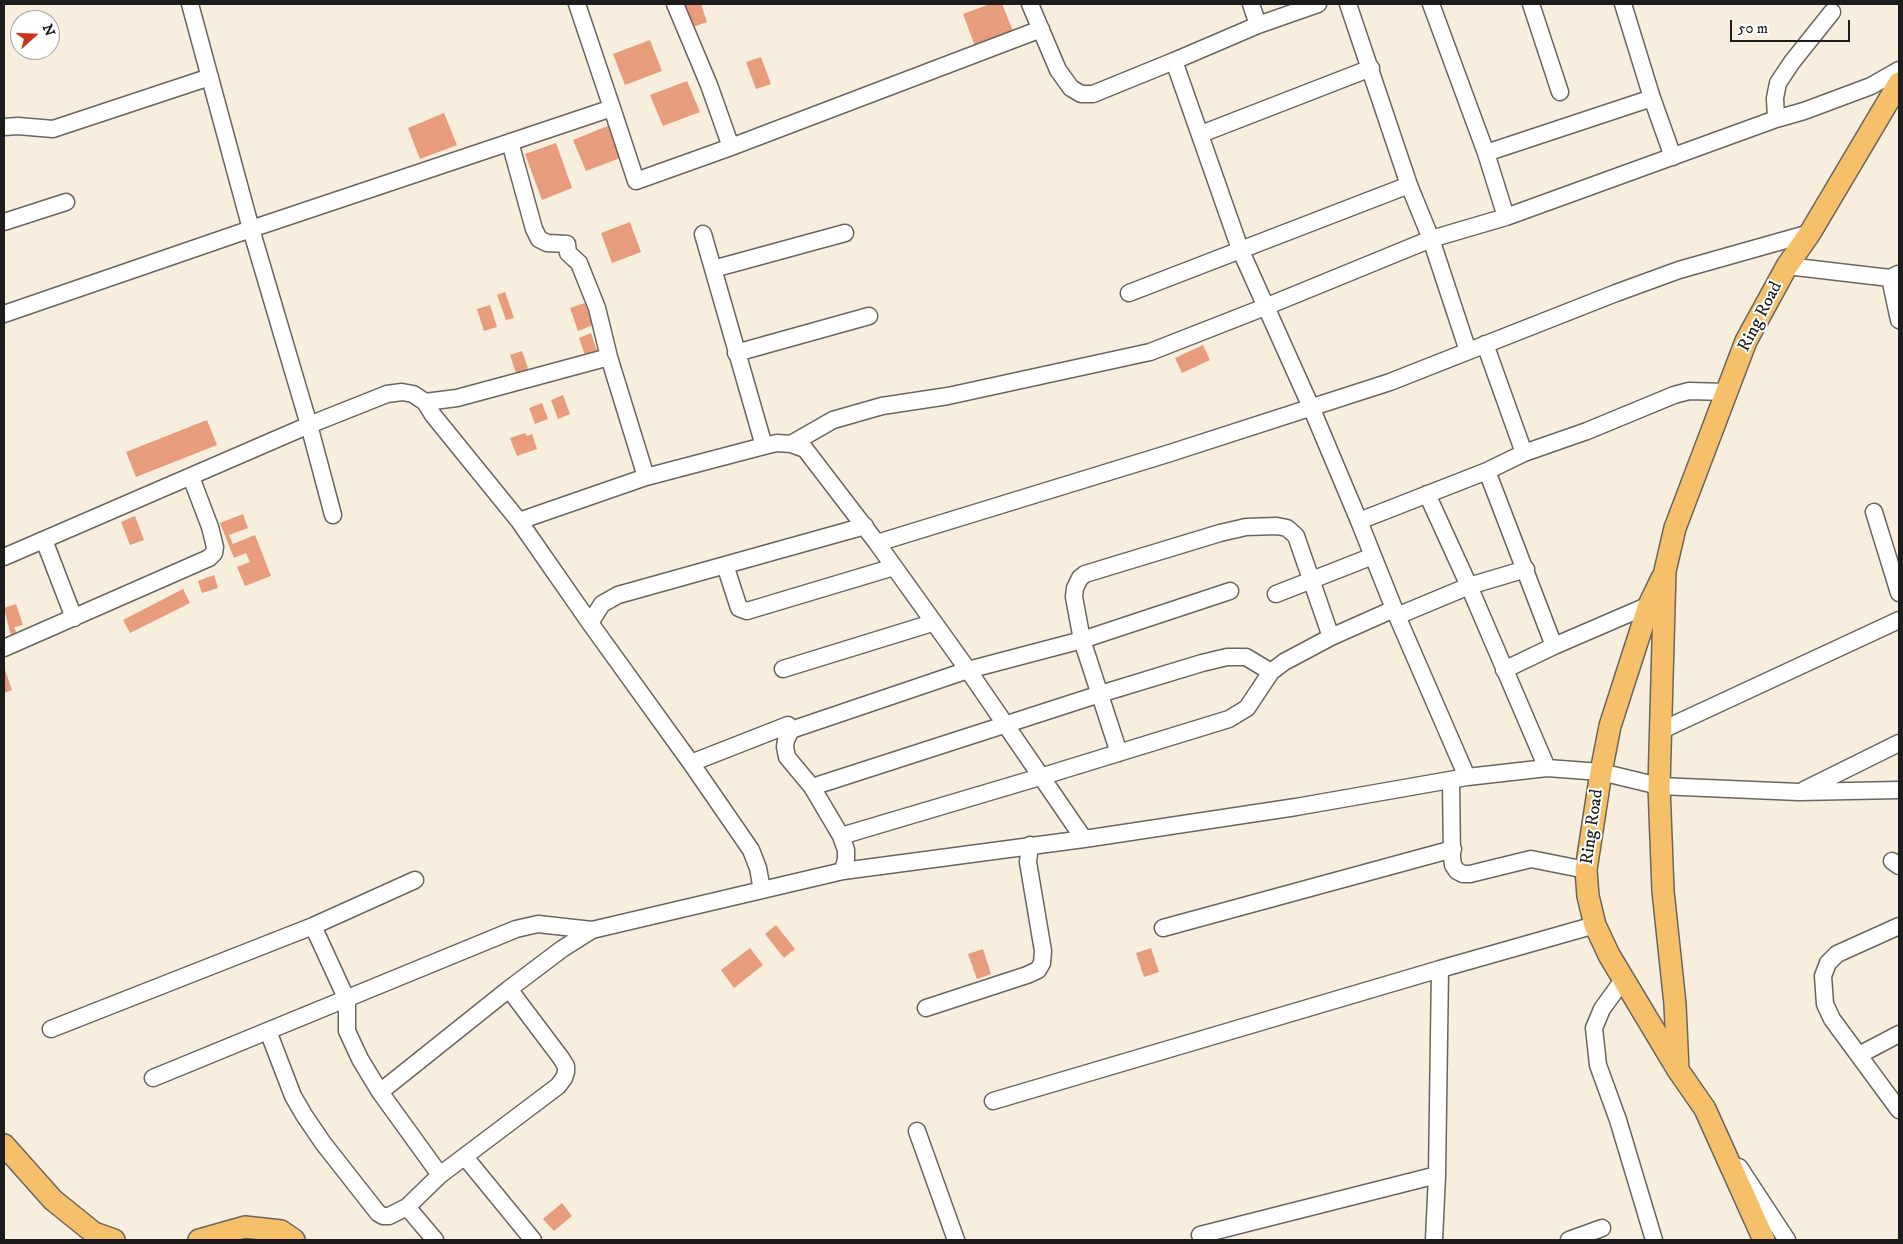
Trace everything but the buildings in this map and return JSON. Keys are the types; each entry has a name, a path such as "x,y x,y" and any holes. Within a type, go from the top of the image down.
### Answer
{"main road":[{"name":"Ring Road","path":"1678,1070 1675,1004 1663,891 1660,838 1660,731 1665,571 1675,528 1746,342 1787,266 1810,233 1899,83"},
{"name":"Ring Road","path":"1665,571 1649,605 1610,726 1586,870 1588,896 1595,925 1609,956 1678,1070 1704,1109 1764,1240"},
{"path":"4,1145 53,1200 94,1233 107,1239"},
{"path":"199,1240 245,1227 280,1231 294,1240"}],"street":[{"path":"190,4 251,229 309,425 333,516"},
{"path":"577,4 636,180 731,147 1041,30"},
{"path":"675,4 709,85 731,147"},
{"path":"1030,4 1058,70 1071,88 1081,94 1093,94 1258,25 1318,4"},
{"path":"1252,4 1258,25"},
{"path":"1348,4 1409,185 1431,239 1468,351"},
{"path":"1431,4 1486,153 1506,217"},
{"path":"1531,4 1560,92"},
{"path":"1623,4 1652,98 1673,157"},
{"path":"1776,119 1778,83 1792,62 1832,12"},
{"path":"1174,61 1240,249 1311,407 1373,556 1459,779 1453,848 1453,865 1456,871 1470,874 1531,859 1586,870"},
{"path":"1201,134 1371,68"},
{"path":"791,444 832,420 882,406 948,396 1150,352 1431,239 1506,217 1776,119 1804,111 1871,86 1899,70"},
{"path":"4,127 18,126 53,129 210,76"},
{"path":"1486,153 1652,98"},
{"path":"4,314 612,108"},
{"path":"510,142 534,229 539,239 547,243 566,244 568,253 579,263 597,308 609,357 646,476"},
{"path":"1129,293 1409,185"},
{"path":"4,222 66,202"},
{"path":"713,269 845,233"},
{"path":"878,543 1167,454 1390,382 1679,270 1810,233"},
{"path":"703,234 764,446"},
{"path":"1787,266 1894,276 1899,320"},
{"path":"736,352 870,316"},
{"path":"1485,344 1524,453"},
{"path":"425,402 457,398 609,357"},
{"path":"1358,520 1488,471 1524,453 1587,431 1674,395 1689,391 1727,392"},
{"path":"4,557 309,425 387,394 402,392 413,394 425,402 433,415 519,521 691,763 751,850 758,868 762,890"},
{"path":"519,521 646,476 764,446 777,443 791,444 805,450 878,543 1084,839"},
{"path":"1488,471 1554,646"},
{"path":"4,648 208,558 214,553 215,547 210,527 191,477"},
{"path":"1427,494 1526,716 1547,768"},
{"path":"1874,512 1899,593"},
{"path":"590,623 602,604 618,595 865,526"},
{"path":"1119,754 1082,640 1074,597 1074,588 1080,578 1094,570 1246,527 1288,528 1296,536 1331,637"},
{"path":"44,540 74,618"},
{"path":"1276,594 1373,556"},
{"path":"725,565 740,608 743,611 894,567"},
{"path":"841,836 1119,754 1229,719 1253,701 1271,672 1284,662 1331,637 1469,586 1526,569"},
{"path":"843,870 846,850 841,836 812,787 788,757 785,747 791,730 968,670 1082,640 1230,592"},
{"path":"1504,670 1649,605"},
{"path":"1660,731 1899,620"},
{"path":"783,669 932,622"},
{"path":"812,787 1202,663 1228,657 1246,657 1271,672"},
{"path":"691,763 788,725"},
{"path":"1799,792 1899,742"},
{"path":"380,1092 509,989 562,949 592,930 843,870 1084,839 1296,808 1459,779 1547,768 1601,772 1659,786 1799,792 1899,790"},
{"path":"926,1008 1038,970 1042,963 1042,951 1028,862 1030,845"},
{"path":"1163,928 1453,848"},
{"path":"51,1029 313,926 415,880"},
{"path":"153,1078 347,1000 516,929 538,924 592,930"},
{"path":"993,1101 1595,925"},
{"path":"313,926 347,1000 347,1031 360,1059 380,1092 440,1175"},
{"path":"1899,926 1837,954 1828,963 1823,976 1825,1004 1832,1019 1899,1110"},
{"path":"1434,1240 1437,1175 1440,969"},
{"path":"1623,980 1602,1009 1594,1028 1598,1065 1618,1120 1654,1240"},
{"path":"268,1031 293,1096 304,1115 323,1143 378,1212 383,1216 389,1216 408,1207 440,1175 558,1086 566,1072 566,1066 561,1058 509,989"},
{"path":"1859,1055 1899,1034"},
{"path":"1712,1124 1787,1240"},
{"path":"917,1131 956,1240"},
{"path":"466,1157 533,1240"},
{"path":"1200,1235 1437,1175"},
{"path":"408,1207 435,1240"},
{"path":"1570,1240 1602,1228"}]}
